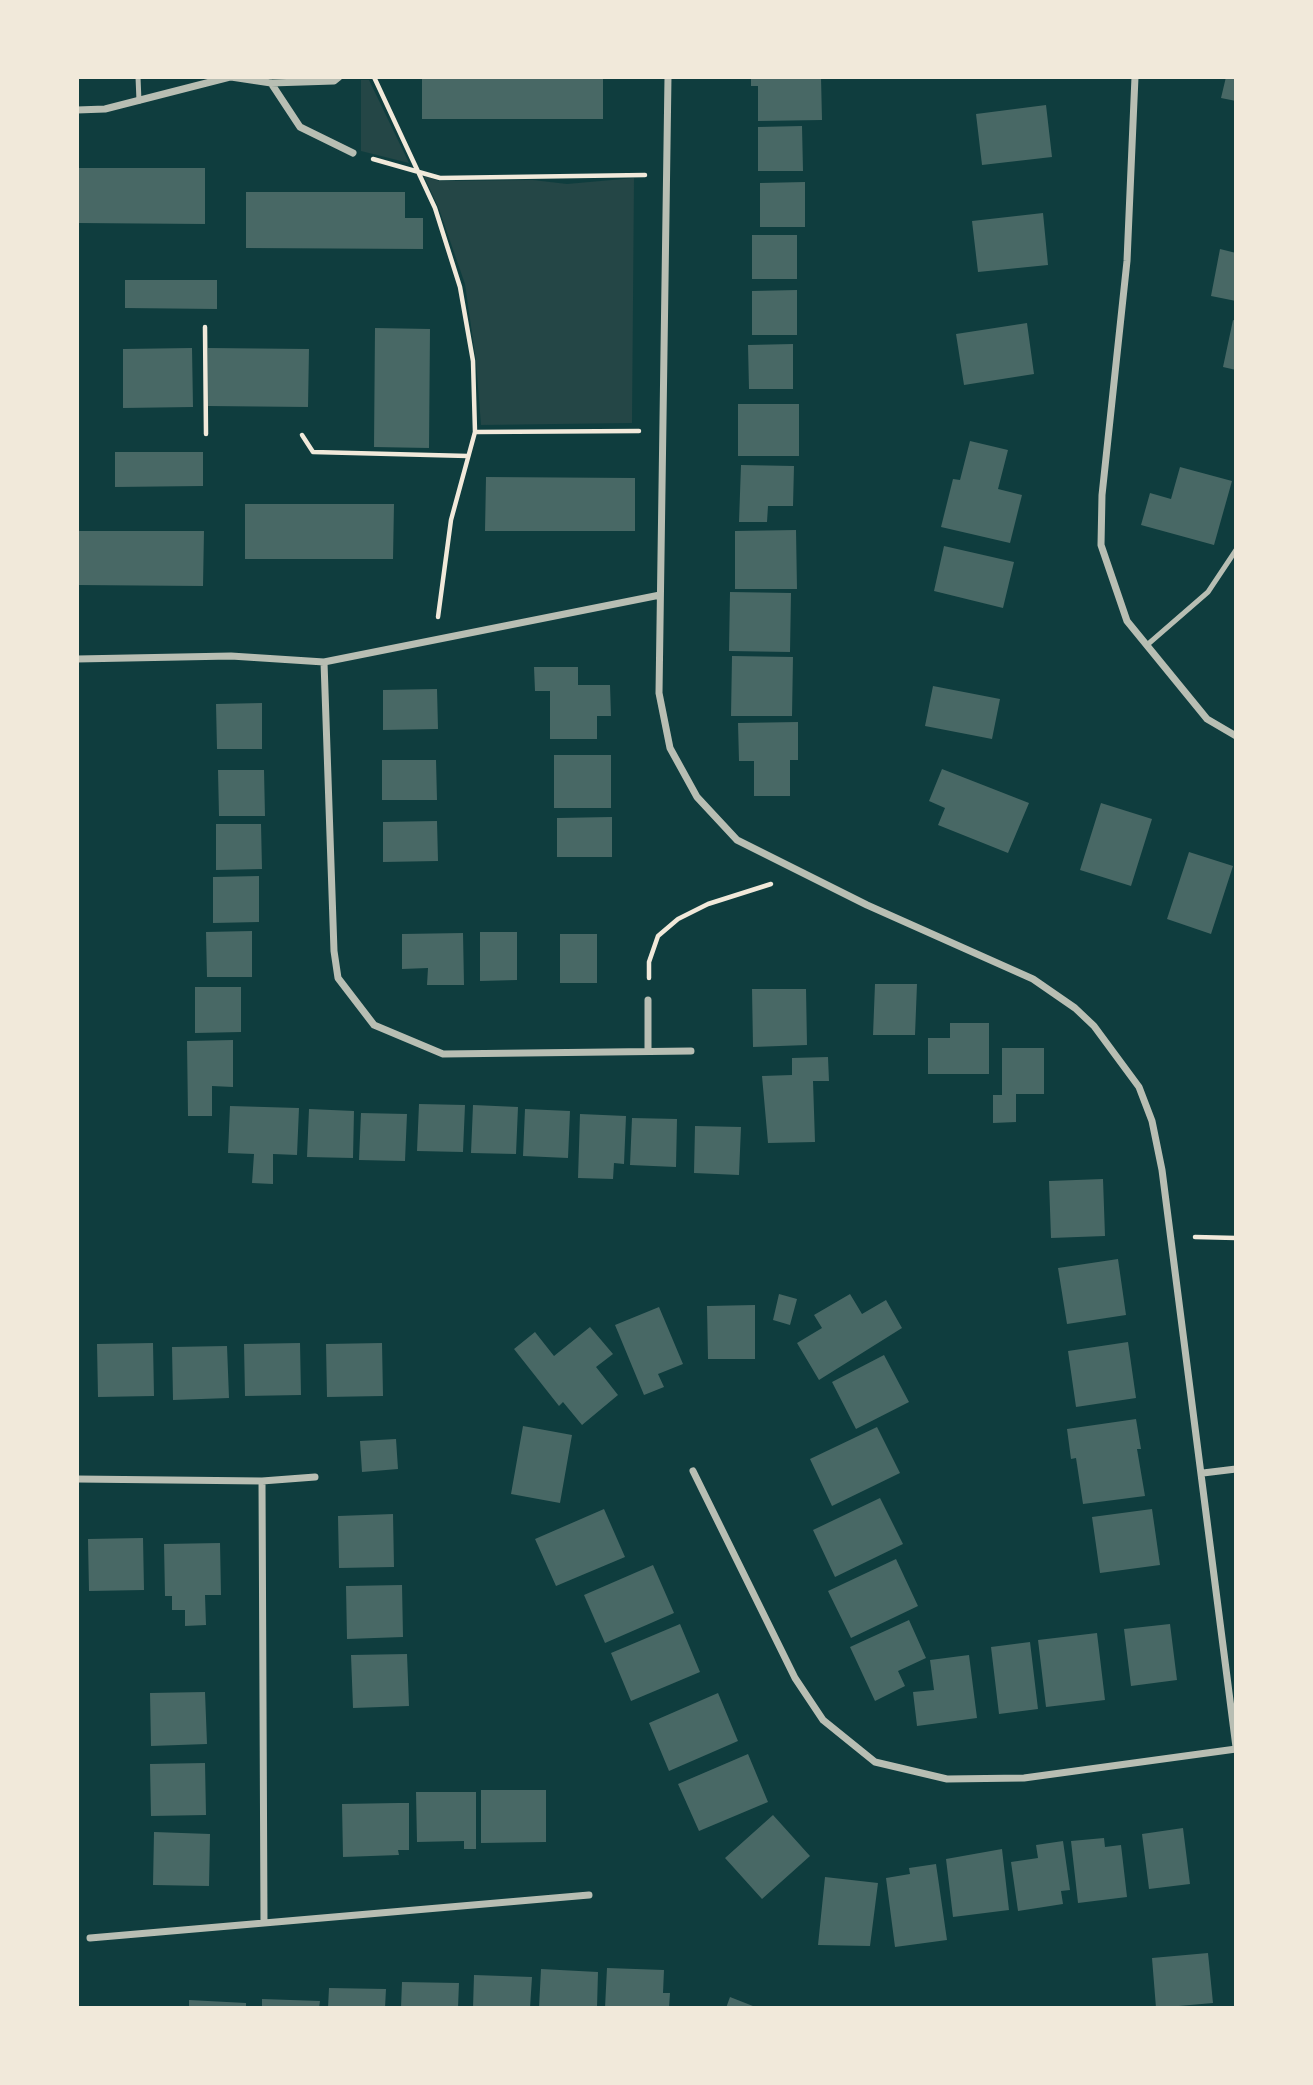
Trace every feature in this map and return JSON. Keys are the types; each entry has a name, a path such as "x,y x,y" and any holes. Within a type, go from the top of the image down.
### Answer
{"street":[{"path":"77,110 104,109 230,77 271,83 334,80 339,77"},
{"path":"668,77 659,692 670,748 683,774 717,821 737,840 807,877 1033,979 1075,1008 1094,1026 1139,1087 1148,1110 1162,1170 1203,1473 1236,1748 1024,1778 947,1779 875,1762 823,1720 795,1678 693,1471"},
{"path":"1135,77 1127,261 1102,495 1101,545 1127,621 1207,719 1236,736"},
{"path":"271,83 300,127 353,153"},
{"path":"77,659 231,656 324,662 660,594"},
{"path":"324,662 334,951 338,978 374,1025 443,1054 691,1051"},
{"path":"648,1000 649,1051"},
{"path":"1203,1473 1236,1469"},
{"path":"77,1479 262,1480 315,1477"},
{"path":"262,1480 264,1923"},
{"path":"90,1938 589,1895"}],"lane":[{"path":"138,77 139,100"},
{"path":"1146,645 1208,592 1236,550"}],"path":[{"path":"374,77 435,208 460,287 473,361 475,432 451,520 440,591 437,637"},
{"path":"353,153 440,177 667,174"},
{"path":"205,327 206,434"},
{"path":"475,432 664,431"},
{"path":"302,435 313,452 468,456"},
{"path":"648,1000 649,962 658,936 678,919 749,889 807,877"},
{"path":"1171,1236 1236,1238"}],"shaded area":[{"path":"361,80 369,80 409,163 361,151"},
{"path":"424,176 439,181 533,180 567,184 634,178 632,423 481,425 476,361 465,284 439,209"}],"building":[{"path":"422,77 603,77 603,119 422,119"},
{"path":"751,77 821,77 822,120 758,121 758,86 751,86"},
{"path":"1226,77 1236,77 1236,101 1221,98"},
{"path":"1046,105 1052,157 982,165 976,114"},
{"path":"802,126 803,171 758,171 758,127"},
{"path":"77,168 205,168 205,224 77,223"},
{"path":"805,182 805,227 760,227 760,183"},
{"path":"246,192 405,192 405,218 423,218 423,249 246,248"},
{"path":"1043,213 1048,265 978,272 972,221"},
{"path":"752,235 797,235 797,279 752,279"},
{"path":"1220,249 1236,253 1236,301 1211,296"},
{"path":"125,280 217,280 217,309 125,308"},
{"path":"797,290 797,335 752,335 752,291"},
{"path":"1233,320 1236,321 1236,370 1223,367"},
{"path":"1027,323 1034,374 964,385 956,334"},
{"path":"375,328 430,329 429,448 374,447"},
{"path":"793,344 793,389 749,389 748,345"},
{"path":"192,348 193,407 123,408 123,349"},
{"path":"208,348 309,349 308,407 208,406"},
{"path":"738,404 799,404 799,456 738,456"},
{"path":"970,441 1008,450 998,489 1022,495 1010,543 941,527 953,479 960,480"},
{"path":"115,452 203,452 203,486 115,487"},
{"path":"741,465 794,466 793,506 768,506 767,522 739,522"},
{"path":"1180,467 1232,481 1214,545 1141,525 1150,493 1171,499"},
{"path":"486,477 635,478 635,531 485,531"},
{"path":"245,504 394,504 393,559 245,559"},
{"path":"796,530 797,589 735,589 735,531"},
{"path":"77,531 204,531 203,586 77,585"},
{"path":"944,546 1014,562 1003,608 934,591"},
{"path":"730,592 791,593 790,652 729,651"},
{"path":"732,656 793,657 792,716 731,716"},
{"path":"534,667 578,667 578,685 610,685 611,716 597,716 597,739 550,739 550,691 535,691"},
{"path":"933,686 1000,699 992,739 925,726"},
{"path":"437,689 438,729 383,730 383,690"},
{"path":"262,703 262,749 217,749 216,704"},
{"path":"798,722 798,760 790,760 790,796 754,796 754,761 739,761 738,723"},
{"path":"554,755 611,755 611,808 554,808"},
{"path":"382,760 436,760 437,800 382,800"},
{"path":"942,769 1029,803 1008,853 938,825 945,808 929,801"},
{"path":"218,770 264,770 265,816 219,816"},
{"path":"1101,803 1152,819 1131,886 1080,870"},
{"path":"612,817 612,857 557,857 557,818"},
{"path":"437,821 438,861 383,862 383,822"},
{"path":"216,824 261,824 262,869 216,870"},
{"path":"1189,852 1233,866 1211,934 1167,919"},
{"path":"259,876 259,922 213,923 213,877"},
{"path":"252,931 252,977 207,977 206,932"},
{"path":"480,932 517,932 517,980 480,981"},
{"path":"463,933 464,985 427,985 428,968 402,969 402,934"},
{"path":"560,934 597,934 597,983 560,983"},
{"path":"875,984 917,984 915,1035 873,1035"},
{"path":"195,987 241,987 241,1032 195,1033"},
{"path":"752,989 806,989 807,1045 753,1047"},
{"path":"950,1023 989,1023 989,1074 928,1074 928,1038 950,1038"},
{"path":"233,1040 233,1087 212,1086 212,1116 188,1116 187,1041"},
{"path":"1002,1048 1044,1048 1044,1094 1016,1094 1016,1122 993,1123 993,1095 1002,1095"},
{"path":"828,1057 829,1081 813,1081 815,1142 768,1143 762,1076 792,1075 792,1058"},
{"path":"419,1104 465,1105 463,1152 417,1151"},
{"path":"473,1105 518,1107 516,1154 471,1153"},
{"path":"230,1106 299,1108 297,1155 273,1154 273,1184 252,1183 254,1154 228,1153"},
{"path":"309,1109 354,1111 353,1158 307,1157"},
{"path":"525,1109 570,1111 568,1158 523,1156"},
{"path":"361,1113 407,1114 405,1161 359,1160"},
{"path":"580,1114 626,1116 624,1164 614,1163 613,1179 578,1178"},
{"path":"632,1118 677,1119 676,1167 630,1165"},
{"path":"695,1126 741,1127 739,1175 694,1173"},
{"path":"1103,1179 1105,1236 1051,1238 1049,1181"},
{"path":"1118,1259 1126,1315 1067,1324 1058,1268"},
{"path":"779,1294 797,1299 790,1325 773,1320"},
{"path":"850,1294 862,1314 886,1300 902,1328 819,1380 797,1343 822,1328 814,1315"},
{"path":"755,1305 755,1359 708,1359 707,1306"},
{"path":"659,1307 683,1364 658,1374 664,1387 644,1395 615,1325"},
{"path":"590,1327 613,1354 596,1367 618,1395 582,1425 563,1402 559,1406 514,1349 535,1332 554,1356"},
{"path":"1128,1342 1136,1398 1076,1407 1068,1351"},
{"path":"153,1343 154,1396 98,1397 97,1344"},
{"path":"300,1343 301,1395 245,1396 244,1344"},
{"path":"382,1343 383,1396 327,1397 326,1344"},
{"path":"227,1346 229,1398 173,1400 172,1347"},
{"path":"884,1355 909,1402 856,1429 832,1382"},
{"path":"1136,1419 1141,1449 1137,1449 1145,1496 1083,1504 1076,1458 1071,1459 1067,1429"},
{"path":"523,1426 572,1435 560,1503 511,1494"},
{"path":"877,1427 900,1473 832,1506 810,1459"},
{"path":"396,1439 398,1469 362,1472 360,1441"},
{"path":"880,1498 903,1544 835,1577 813,1530"},
{"path":"604,1509 625,1557 556,1586 535,1539"},
{"path":"1152,1509 1160,1565 1100,1573 1092,1517"},
{"path":"393,1514 394,1567 339,1568 338,1516"},
{"path":"143,1538 144,1590 89,1591 88,1539"},
{"path":"220,1543 221,1595 205,1595 206,1625 185,1626 185,1610 172,1610 172,1596 165,1596 164,1544"},
{"path":"896,1559 918,1606 851,1638 828,1591"},
{"path":"653,1565 674,1613 605,1643 584,1595"},
{"path":"402,1585 403,1637 347,1639 346,1586"},
{"path":"909,1620 926,1658 898,1671 905,1686 875,1701 850,1647"},
{"path":"680,1624 700,1672 631,1701 611,1653"},
{"path":"1170,1624 1177,1680 1131,1686 1124,1629"},
{"path":"1097,1633 1105,1700 1046,1707 1038,1640"},
{"path":"1030,1642 1038,1709 999,1714 991,1647"},
{"path":"407,1654 409,1706 353,1708 351,1655"},
{"path":"969,1655 977,1718 917,1726 913,1692 934,1690 930,1660"},
{"path":"205,1692 207,1744 151,1746 150,1693"},
{"path":"718,1693 738,1741 669,1771 649,1723"},
{"path":"748,1754 768,1802 699,1831 678,1784"},
{"path":"205,1763 206,1815 151,1816 150,1764"},
{"path":"481,1790 546,1790 546,1842 481,1843"},
{"path":"416,1792 476,1792 476,1849 464,1849 464,1841 417,1842"},
{"path":"409,1803 409,1850 398,1850 399,1855 343,1857 342,1804"},
{"path":"773,1815 810,1856 762,1899 725,1858"},
{"path":"1183,1828 1190,1884 1149,1889 1142,1834"},
{"path":"154,1832 210,1834 209,1886 153,1885"},
{"path":"1104,1838 1105,1847 1121,1845 1127,1897 1078,1903 1071,1841"},
{"path":"1063,1841 1070,1890 1061,1891 1063,1904 1018,1911 1011,1862 1038,1858 1036,1845"},
{"path":"1002,1849 1009,1910 953,1917 946,1859"},
{"path":"936,1864 947,1940 895,1947 886,1878 910,1874 909,1868"},
{"path":"825,1877 878,1883 870,1946 818,1945"},
{"path":"1208,1953 1213,2003 1156,2008 1152,1958"},
{"path":"607,1968 664,1970 663,1993 670,1993 669,2008 605,2008"},
{"path":"541,1969 598,1972 597,2008 539,2008"},
{"path":"474,1975 532,1977 530,2008 473,2008"},
{"path":"402,1982 459,1983 458,2008 401,2008"},
{"path":"329,1988 386,1989 385,2008 328,2008"},
{"path":"730,1997 758,2008 726,2008"},
{"path":"262,1999 320,2001 319,2008 262,2008"},
{"path":"189,2000 246,2003 246,2008 189,2008"}]}
